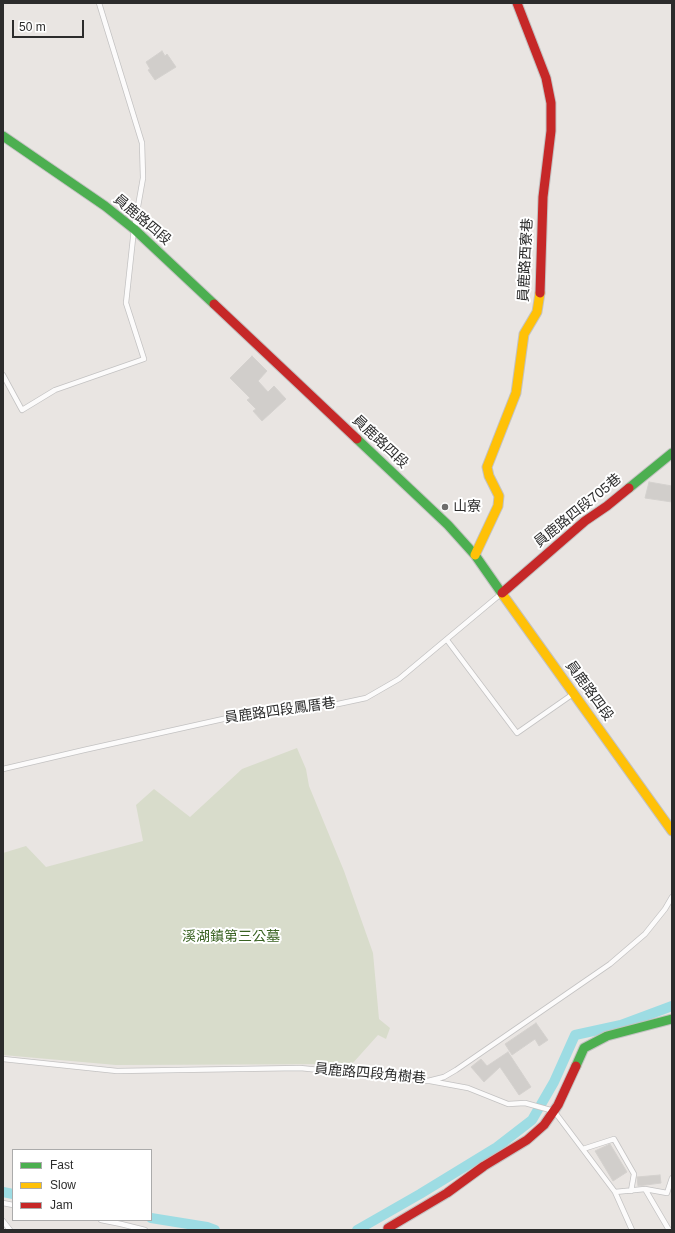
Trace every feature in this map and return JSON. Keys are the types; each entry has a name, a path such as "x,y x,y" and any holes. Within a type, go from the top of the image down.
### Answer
{"street":[{"name":"員鹿路西寮巷","path":"475,555 498,506 499,496 489,476 487,467 516,393 524,334 537,312 540,299 543,197 550,131 550,103 546,78 517,3"},
{"name":"員鹿路四段","path":"3,136 104,206 134,229 448,525 475,555 672,831"},
{"name":"員鹿路四段705巷","path":"502,593 585,520 607,506 672,452"},
{"path":"387,1229 447,1193 484,1166 527,1140 544,1125 558,1105 584,1048 607,1036 672,1019"}],"lane":[{"path":"3,375 22,410 55,390 144,360 126,303 134,229 143,178 142,143 98,3"},
{"name":"員鹿路四段鳳厝巷","path":"3,770 84,750 250,713 338,704 366,698 399,679 502,593"},
{"path":"447,640 517,734 573,694"},
{"name":"員鹿路四段角樹巷","path":"3,1059 117,1072 300,1068 428,1081 444,1077 456,1070 610,964 645,934 665,909 672,897"},
{"path":"428,1081 468,1088 508,1104 524,1103 554,1111 616,1192 632,1230"},
{"path":"583,1149 614,1139 634,1174 632,1190"},
{"path":"616,1192 645,1189 667,1193 672,1178"},
{"path":"645,1189 668,1230"},
{"path":"3,1221 10,1230"},
{"path":"106,1221 145,1230"}],"green space":[{"name":"溪湖鎮第三公墓","path":"297,748 306,769 309,786 344,871 373,953 379,1019 390,1028 386,1039 378,1035 352,1064 116,1065 3,1055 3,853 26,846 46,867 143,841 136,805 154,789 190,817 242,769"}],"building":[{"path":"162,51 165,56 167,54 176,67 155,80 148,70 150,69 146,62"},
{"path":"252,356 267,371 258,381 268,392 274,386 286,399 262,421 253,411 256,409 247,400 250,398 230,378"},
{"path":"649,482 672,486 672,502 645,498"},
{"path":"536,1023 548,1040 539,1046 535,1039 512,1055 505,1044"},
{"path":"508,1052 531,1087 519,1095 500,1067 484,1082 471,1067 481,1059 487,1066"},
{"path":"610,1144 627,1172 613,1181 595,1151"},
{"path":"660,1175 661,1183 638,1186 637,1177"}],"waterway":[{"path":"357,1230 497,1147 532,1120 554,1082 575,1035 621,1025 672,1006"},
{"path":"3,1192 12,1194"},
{"path":"152,1218 207,1227 215,1230"}],"traffic: fast":[{"path":"3,136 105,206 134,229 214,304"},
{"path":"357,439 448,525 475,555 503,595"},
{"path":"629,488 672,453"},
{"path":"576,1066 584,1048 607,1036 672,1019"}],"traffic: slow":[{"path":"475,555 498,506 499,496 489,476 487,467 516,393 524,334 537,312 540,293"},
{"path":"503,595 672,831"}],"traffic: jam":[{"path":"517,3 546,78 551,103 551,131 543,197 540,293"},
{"path":"214,304 357,439"},
{"path":"502,593 585,521 607,506 629,488"},
{"path":"389,1230 388,1228 447,1193 484,1166 527,1140 544,1125 558,1105 576,1066"}],"place":[{"name":"山寮","path":"445,507"}]}
